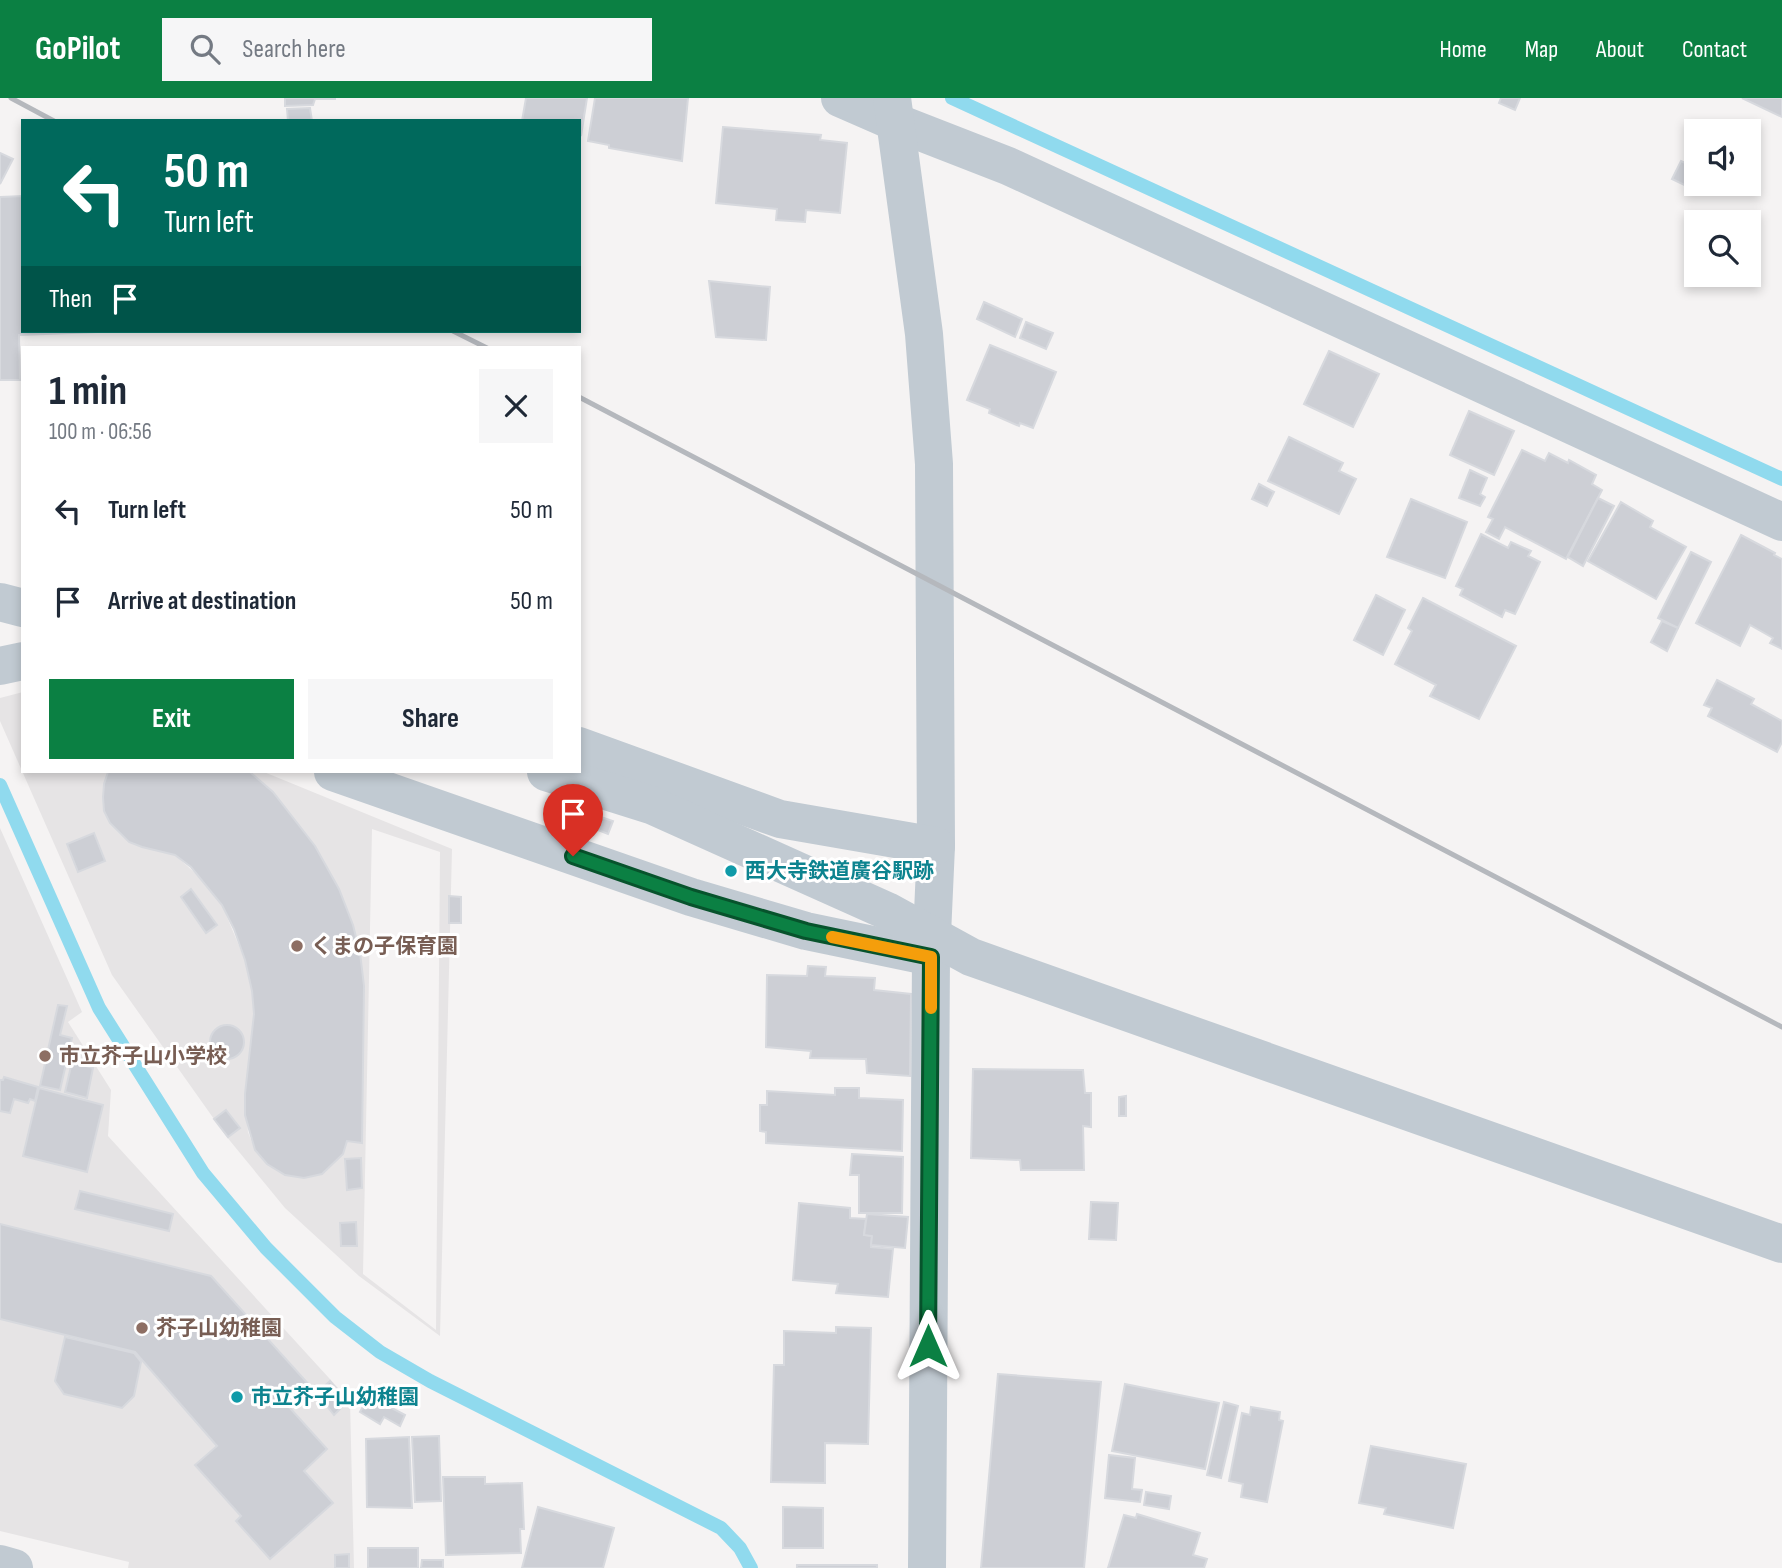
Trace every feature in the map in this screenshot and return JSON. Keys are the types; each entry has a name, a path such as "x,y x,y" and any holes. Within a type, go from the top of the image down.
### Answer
{"street":[{"path":"841,98 894,110 1009,166 1782,522"},
{"path":"894,110 924,334 934,464 936,846 932,947 927,1568"},
{"path":"0,602 21,607"},
{"path":"0,666 21,662"},
{"path":"581,747 780,819 936,846"},
{"path":"336,773 691,897 806,931 932,947 971,957 1782,1244"},
{"path":"549,773 651,806 887,911 932,947"},
{"path":"0,1564 14,1568"}],"shaded area":[{"path":"21,693 21,769 0,721 0,698"},
{"path":"23,773 108,773 104,784 104,811 110,823 129,842 175,855 205,882 222,905 245,960 252,991 254,1014 245,1094 248,1132 255,1150 267,1164 285,1175 304,1178 322,1174 343,1154 347,1141 362,1143 364,986 360,953 339,889 315,846 273,792 251,773 266,773 452,849 440,1336 359,1276 285,1208 226,1136 112,975","holes":["372,829 440,852 436,1330 363,1274"]},
{"name":"芥子山幼稚園","path":"0,828 82,1012 68,1022 111,1090 108,1136 350,1401 354,1568 128,1568 129,1562 0,1531"}],"building":[{"path":"285,98 335,99 315,99 313,105 285,106"},
{"path":"526,98 587,98 581,136 581,119 522,119"},
{"path":"595,98 688,98 682,161 609,148 609,145 588,141"},
{"path":"1501,98 1520,98 1515,110 1499,103"},
{"path":"1742,98 1782,98 1782,117"},
{"path":"310,108 312,119 288,119 287,109"},
{"path":"723,127 821,135 820,140 847,143 840,213 806,210 805,222 776,220 777,209 716,203"},
{"path":"0,153 13,159 0,184"},
{"path":"1681,161 1684,162 1684,185 1672,179"},
{"path":"21,196 21,333 72,333 19,335 20,380 0,380 0,197"},
{"path":"709,281 770,287 766,340 716,337"},
{"path":"984,302 1022,319 1015,337 977,319"},
{"path":"1026,322 1053,333 1046,349 1020,338"},
{"path":"990,345 1056,372 1033,428 1020,423 1019,426 989,413 990,409 967,400"},
{"path":"1329,351 1379,374 1353,427 1304,404"},
{"path":"1469,411 1514,431 1494,475 1450,455"},
{"path":"1289,437 1343,463 1339,471 1356,479 1339,514 1268,481"},
{"path":"1522,450 1545,461 1549,453 1568,463 1569,460 1596,475 1592,484 1602,490 1566,559 1505,527 1499,539 1486,532 1493,519 1488,517"},
{"path":"1470,470 1487,478 1480,494 1485,497 1480,506 1459,498"},
{"path":"1259,484 1274,492 1267,506 1252,499"},
{"path":"1598,498 1614,506 1583,566 1568,557"},
{"path":"1411,499 1467,522 1445,578 1387,557"},
{"path":"1621,502 1653,521 1650,527 1686,547 1656,599 1588,561"},
{"path":"1481,534 1508,548 1511,542 1531,551 1528,556 1540,562 1515,614 1505,610 1502,617 1460,595 1463,589 1456,586"},
{"path":"1741,535 1782,559 1782,649 1770,643 1773,638 1750,625 1740,646 1696,623"},
{"path":"1691,552 1711,562 1678,628 1658,618"},
{"path":"1376,595 1405,610 1383,655 1354,640"},
{"path":"1423,598 1516,646 1479,719 1430,696 1436,685 1395,664 1412,631 1408,628"},
{"path":"1662,621 1678,628 1667,651 1651,642"},
{"path":"1717,680 1754,699 1751,704 1782,721 1782,742 1777,752 1708,716 1712,708 1704,705"},
{"path":"108,773 251,773 273,792 315,846 339,889 353,925 364,986 362,1143 347,1141 343,1154 322,1174 304,1178 285,1175 267,1164 255,1150 245,1115 254,1014 252,991 234,929 222,905 191,867 175,855 129,842 110,823 104,811 104,784"},
{"path":"595,815 613,821 608,834 590,827"},
{"path":"94,833 105,861 78,872 67,844"},
{"path":"191,889 217,925 206,933 181,897"},
{"path":"449,896 461,897 461,923 449,923"},
{"path":"808,966 826,967 825,976 875,978 874,990 911,994 910,1076 867,1073 866,1059 810,1058 811,1051 766,1047 767,975 807,976"},
{"path":"58,1005 67,1006 60,1035 72,1038 60,1090 40,1086"},
{"path":"227,1025 239,1030 244,1042 239,1054 227,1059 215,1054 210,1042 215,1030"},
{"path":"72,1062 93,1068 87,1098 65,1092"},
{"path":"973,1069 1083,1070 1085,1093 1091,1093 1091,1127 1083,1126 1084,1170 1021,1170 1020,1160 971,1158"},
{"path":"4,1077 38,1087 35,1101 30,1099 28,1103 14,1099 10,1113 0,1111 0,1080"},
{"path":"39,1088 103,1105 87,1172 23,1156"},
{"path":"835,1088 859,1088 859,1098 903,1100 902,1151 766,1143 766,1132 760,1131 760,1105 767,1105 767,1091 835,1095"},
{"path":"1126,1096 1126,1116 1119,1116 1119,1097"},
{"path":"226,1110 240,1128 228,1137 214,1119"},
{"path":"852,1154 903,1157 902,1213 859,1213 859,1175 850,1175"},
{"path":"361,1158 362,1188 347,1190 345,1159"},
{"path":"80,1191 173,1214 169,1231 75,1209"},
{"path":"1091,1202 1118,1203 1116,1240 1089,1239"},
{"path":"799,1203 850,1208 850,1218 866,1219 864,1235 872,1236 871,1247 893,1249 888,1297 836,1293 838,1284 793,1280"},
{"path":"867,1214 908,1217 905,1248 871,1245 872,1236 864,1235"},
{"path":"356,1222 357,1246 341,1246 340,1223"},
{"name":"市立芥子山幼稚園","path":"0,1224 211,1276 311,1387 289,1407 327,1449 304,1471 333,1503 270,1559 236,1521 241,1516 195,1465 217,1446 135,1352 0,1319"},
{"path":"836,1327 871,1328 868,1444 825,1443 825,1483 771,1482 774,1365 784,1365 784,1331 836,1333"},
{"path":"65,1337 134,1353 141,1362 134,1396 122,1408 64,1394 55,1381"},
{"path":"998,1374 1101,1382 1084,1568 981,1568"},
{"path":"330,1381 347,1402 334,1415 317,1393"},
{"path":"1125,1384 1219,1403 1205,1469 1112,1451"},
{"path":"369,1396 405,1415 400,1426 384,1417 380,1424 360,1412"},
{"path":"1224,1402 1238,1406 1221,1478 1207,1475"},
{"path":"1251,1407 1280,1412 1279,1420 1283,1421 1267,1502 1241,1497 1243,1484 1229,1481 1242,1413 1250,1415"},
{"path":"439,1436 441,1501 415,1502 412,1437"},
{"path":"409,1437 412,1508 367,1507 366,1439"},
{"path":"1371,1446 1466,1464 1453,1528 1384,1514 1386,1508 1359,1503"},
{"path":"1109,1455 1135,1458 1132,1489 1142,1490 1140,1502 1105,1498"},
{"path":"443,1477 485,1477 485,1484 522,1483 524,1529 520,1529 521,1553 446,1555"},
{"path":"1146,1492 1171,1496 1169,1509 1144,1505"},
{"path":"538,1507 614,1528 603,1568 522,1568"},
{"path":"783,1507 823,1508 823,1548 783,1548"},
{"path":"1137,1514 1200,1533 1193,1555 1207,1559 1204,1568 1108,1568 1124,1515 1136,1518"},
{"path":"368,1548 418,1548 418,1568 368,1568"},
{"path":"349,1554 349,1568 335,1568 335,1555"},
{"path":"422,1560 443,1560 443,1568 421,1568"},
{"path":"797,1565 877,1565 877,1568 797,1568"}],"waterway":[{"path":"952,98 1782,479"},
{"path":"0,785 99,1008 203,1173 266,1248 335,1317 380,1352 430,1381 721,1528 740,1548 751,1568"}],"railway":[{"path":"11,98 50,119"},
{"path":"457,333 483,346"},
{"path":"581,398 1782,1027"}],"slow traffic":[{"path":"832,937 931,957 931,1008"}],"place":[{"name":"西大寺鉄道廣谷駅跡","path":"731,871"},
{"name":"くまの子保育園","path":"297,946"},
{"name":"市立芥子山小学校","path":"45,1056"},
{"name":"芥子山幼稚園","path":"142,1328"},
{"name":"市立芥子山幼稚園","path":"237,1397"}],"route":[{"path":"573,856 691,897 806,931 931,957 928,1346"}]}
